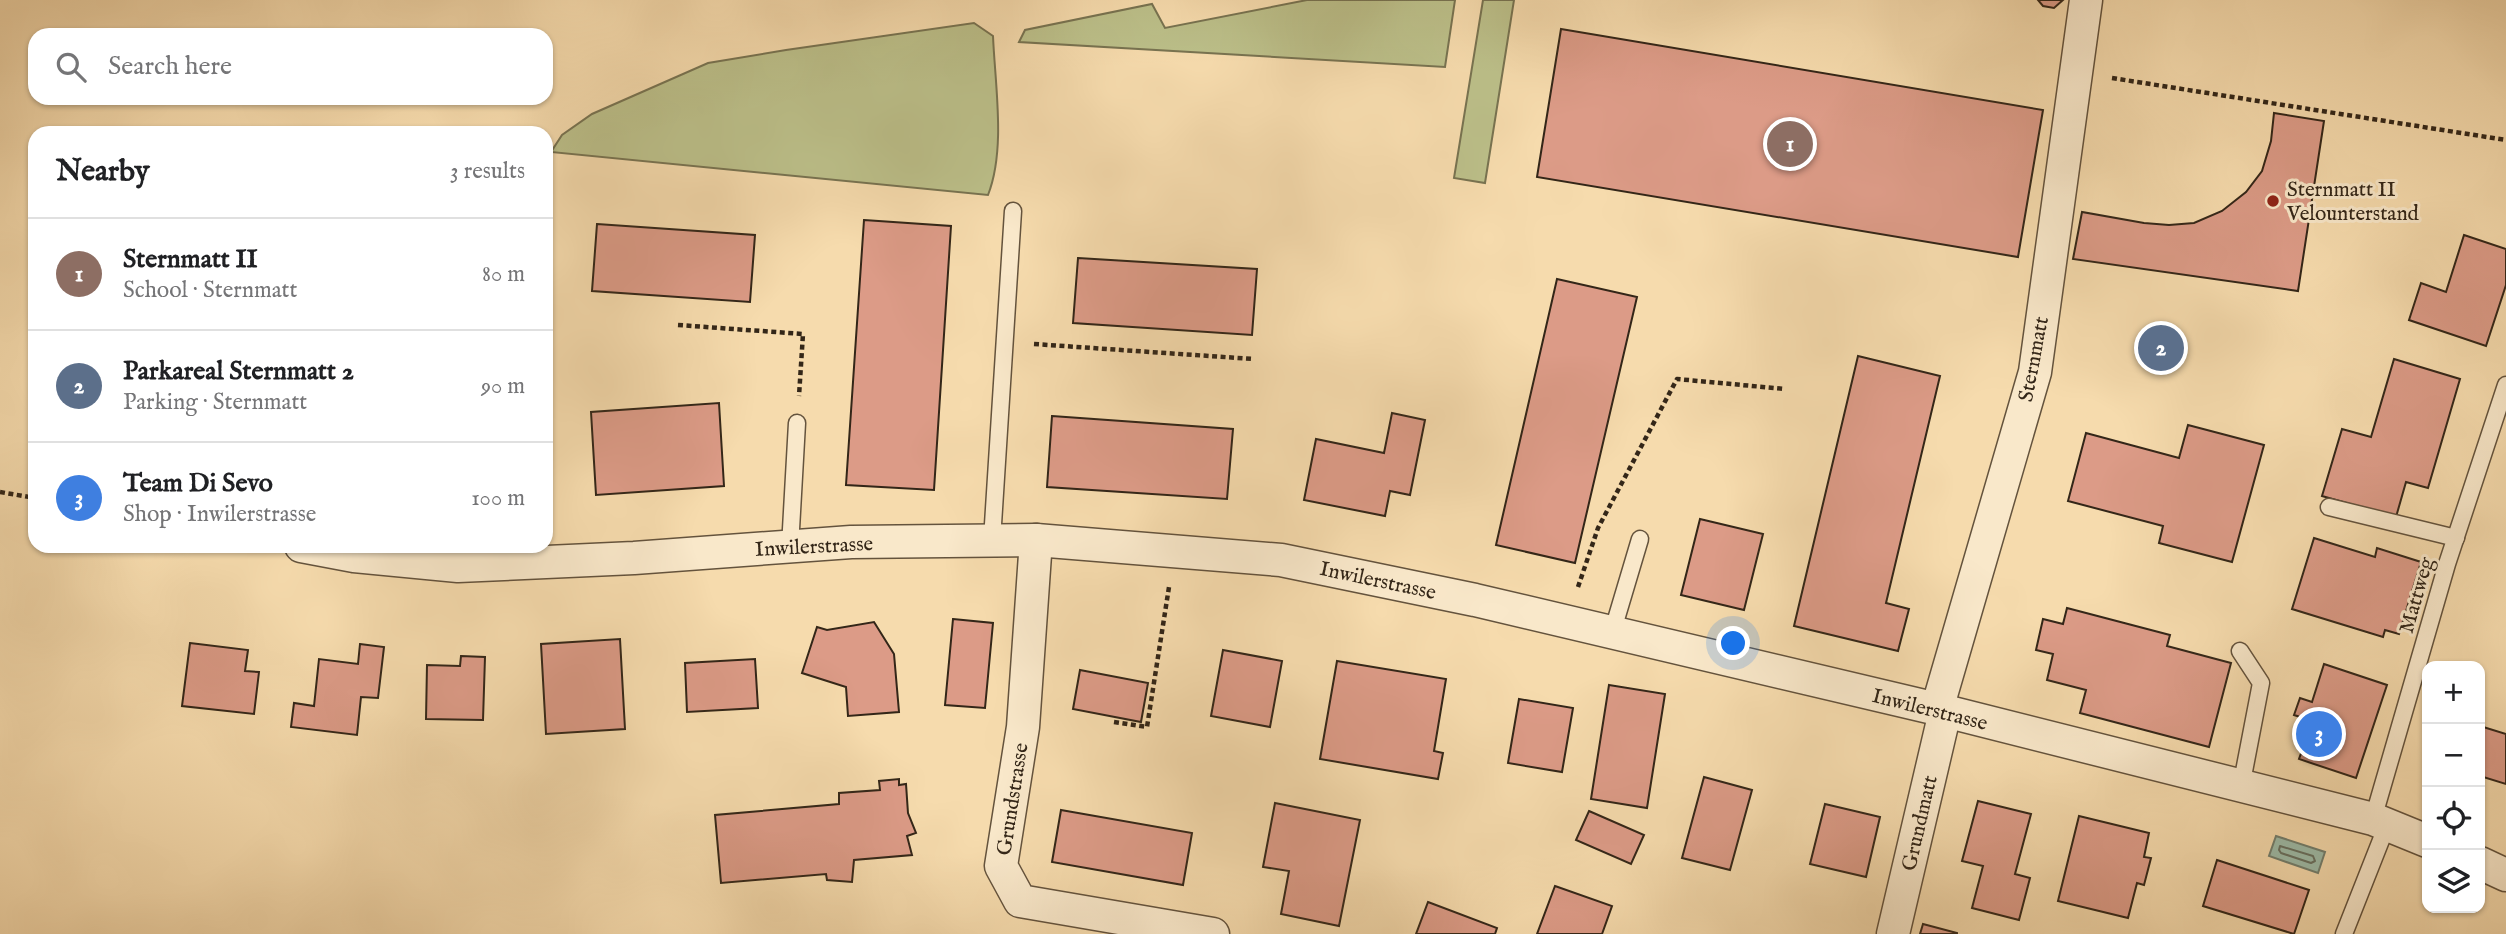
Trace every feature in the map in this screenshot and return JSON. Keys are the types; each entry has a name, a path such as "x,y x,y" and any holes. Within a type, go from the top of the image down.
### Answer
{"street":[{"name":"Sternmatt","path":"1941,711 2035,372 2086,0"},
{"name":"Inwilerstrasse","path":"338,553 458,566 517,555 634,558 851,542 1036,540 1281,560 1567,622 1941,711 2380,822 2422,840"},
{"name":"Grundstrasse","path":"1036,540 1023,727 1002,866 1020,901 1213,934"},
{"name":"Grundmatt","path":"1893,934 1941,711"},
{"path":"2485,865 2506,875"}],"lane":[{"path":"992,540 1013,211"},
{"name":"Mattweg","path":"2344,934 2380,822 2455,538 2506,385"},
{"path":"790,547 797,423"},
{"path":"2329,507 2455,538"},
{"path":"1612,633 1640,539"},
{"path":"2240,651 2261,683 2241,787"}],"path":[{"path":"2076,73 2506,140"},
{"path":"677,325 803,334 797,423"},
{"path":"1005,342 1253,359"},
{"path":"1567,622 1598,528 1676,379 1785,389"},
{"path":"0,492 28,497"},
{"path":"1115,722 1147,727 1175,551"}],"green space":[{"path":"1307,0 1455,0 1445,67 1019,42 1025,30 1152,4 1165,28"},
{"path":"1483,0 1514,0 1485,183 1454,178"},
{"path":"974,23 993,36 998,137 997,158 988,195 553,152 562,135 592,114 708,63"}],"water":[{"path":"2276,836 2325,852 2318,873 2269,856"}],"building":[{"path":"2038,0 2063,0 2054,8 2043,6"},
{"path":"1561,29 2043,110 2018,257 1537,177"},
{"name":"Sternmatt II Velounterstand","path":"2274,113 2324,121 2298,291 2073,259 2082,212 2169,225 2194,223 2222,211 2246,192 2262,171 2271,141"},
{"path":"864,220 951,226 934,490 846,485"},
{"path":"597,224 755,235 750,302 592,291"},
{"path":"2464,235 2506,249 2506,285 2486,346 2409,320 2421,283 2446,292"},
{"path":"1078,258 1257,269 1252,335 1073,323"},
{"path":"1557,279 1637,297 1575,563 1496,545"},
{"path":"1858,356 1940,376 1886,603 1909,609 1898,651 1794,626"},
{"path":"2394,359 2460,379 2428,488 2406,482 2396,517 2322,496 2342,429 2371,437"},
{"path":"719,403 724,486 596,495 591,412"},
{"path":"1392,413 1425,420 1410,495 1390,491 1385,516 1304,500 1316,439 1384,453"},
{"path":"1052,416 1233,429 1227,499 1047,487"},
{"path":"2188,425 2264,445 2232,562 2159,543 2163,526 2068,501 2086,433 2179,458"},
{"path":"1700,519 1763,534 1744,610 1681,595"},
{"path":"2314,538 2375,557 2377,548 2421,562 2399,634 2385,630 2383,637 2292,609"},
{"path":"2067,608 2170,635 2167,646 2231,663 2209,747 2080,713 2086,690 2047,680 2053,654 2036,650 2043,619 2063,624"},
{"path":"953,619 993,623 985,708 945,705"},
{"path":"874,622 894,654 899,712 848,716 846,687 802,673 817,627 827,630"},
{"path":"620,639 625,729 546,734 541,644"},
{"path":"190,643 248,650 245,671 259,672 254,714 182,706"},
{"path":"360,644 384,647 378,698 361,697 357,735 291,727 294,703 314,706 319,659 358,664"},
{"path":"1223,650 1282,661 1270,727 1211,716"},
{"path":"461,656 485,657 483,720 426,719 427,665 460,666"},
{"path":"755,659 758,708 687,712 685,663"},
{"path":"1337,661 1446,679 1434,751 1443,753 1438,779 1320,759"},
{"path":"2324,664 2387,685 2356,778 2299,759 2313,721 2294,715 2300,698 2312,702"},
{"path":"1080,670 1148,683 1141,722 1073,709"},
{"path":"1609,685 1665,694 1647,808 1591,799"},
{"path":"1519,699 1573,708 1562,772 1508,763"},
{"path":"2485,728 2506,734 2506,784 2485,778"},
{"path":"1704,777 1752,790 1730,870 1682,858"},
{"path":"899,779 899,785 906,784 908,813 916,833 907,836 912,855 854,860 852,882 827,880 826,874 721,883 715,815 839,804 839,793 880,790 879,781"},
{"path":"1978,801 2031,814 2015,874 2030,878 2019,920 1972,908 1983,866 1962,861"},
{"path":"1275,803 1360,820 1339,926 1281,914 1289,871 1263,867"},
{"path":"1825,804 1880,817 1866,877 1810,864"},
{"path":"1061,810 1192,833 1183,885 1052,862"},
{"path":"1589,811 1644,835 1631,864 1576,840"},
{"path":"2079,816 2149,833 2144,857 2151,858 2144,885 2137,883 2128,918 2058,901"},
{"path":"2217,860 2309,890 2294,934 2203,906"},
{"path":"1555,886 1612,906 1602,934 1537,934"},
{"path":"1428,902 1497,928 1495,934 1416,934"},
{"path":"1923,924 1957,933 1957,934 1920,934"}],"place":[{"name":"Sternmatt II","path":"1790,144"},
{"name":"Sternmatt II Velounterstand","path":"2273,201"},
{"name":"Parkareal Sternmatt 2","path":"2161,348"},
{"name":"Team Di Sevo","path":"2319,734"}]}
